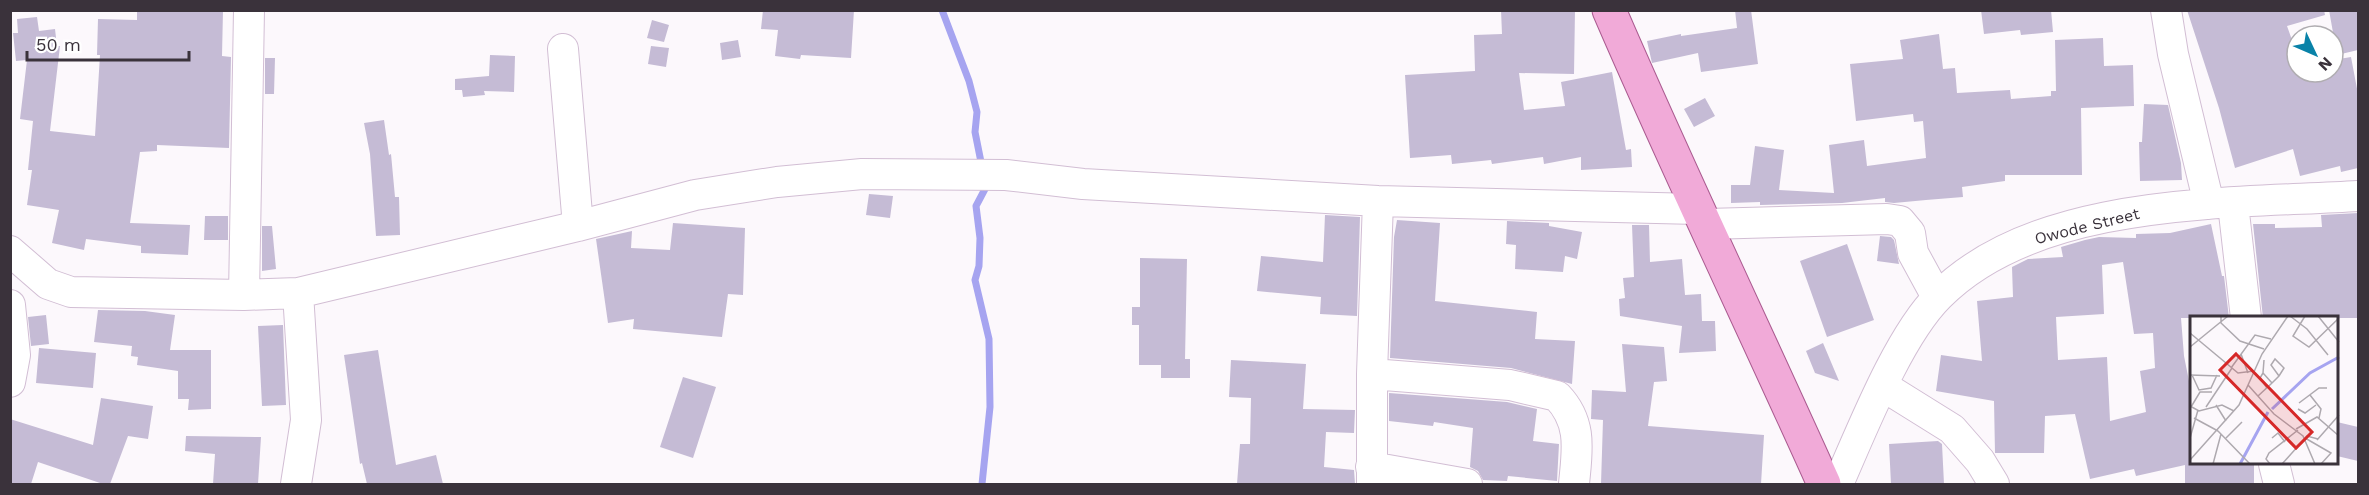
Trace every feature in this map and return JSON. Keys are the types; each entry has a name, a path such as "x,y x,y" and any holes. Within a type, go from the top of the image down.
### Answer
{"main road":[{"path":"1610,10 1824,484"}],"street":[{"path":"244,295 249,10"},
{"path":"2166,10 2173,54 2221,204 2246,316"},
{"path":"563,49 578,226"},
{"path":"10,295 71,292 244,295 298,292 578,226 695,195 777,182 862,174 959,173 1006,175 1083,184 1378,201 1702,217 1887,219 1900,221 1910,233 1913,253 1937,297"},
{"name":"Owode Street","path":"1838,484 1896,361 1937,297 1985,259 2046,233 2119,215 2221,204 2358,196"},
{"path":"1378,201 1372,375 1372,476 1467,484"},
{"path":"10,251 48,284 71,292"},
{"path":"296,484 306,420 298,292"},
{"path":"10,305 15,356 10,382"},
{"path":"1372,375 1510,385 1557,396 1575,422 1578,441 1574,484"},
{"path":"1883,386 1952,429 1980,461 1994,484"},
{"path":"2274,465 2279,484"}],"building":[{"path":"137,10 223,10 222,56 231,57 229,148 157,145 157,151 140,152 130,223 190,225 188,255 141,253 141,246 86,239 84,250 52,243 59,210 27,205 32,170 28,170 33,121 20,119 27,60 16,61 13,33 18,33 17,19 37,17 39,31 55,29 57,46 60,46 50,131 95,136 100,55 97,55 98,19 137,20"},
{"path":"763,10 854,10 851,58 801,55 800,59 775,56 778,30 761,29"},
{"path":"1501,10 1575,10 1574,74 1519,73 1524,110 1565,106 1561,82 1612,72 1626,150 1631,149 1632,167 1581,170 1581,157 1544,164 1543,157 1492,164 1491,160 1452,164 1451,155 1410,158 1405,75 1475,71 1474,35 1502,34"},
{"path":"1735,10 1751,10 1758,64 1701,72 1698,53 1652,63 1647,41 1681,34 1681,36 1737,28"},
{"path":"1981,10 2051,10 2053,32 2021,35 2020,30 1984,34"},
{"path":"2187,10 2324,10 2325,15 2294,24 2285,24 2285,84 2345,84 2345,58 2351,57 2358,94 2358,168 2341,172 2340,166 2300,176 2293,149 2235,168 2219,108"},
{"path":"2329,10 2358,10 2358,50 2345,53 2345,24 2331,24"},
{"path":"652,20 669,25 664,42 647,38"},
{"path":"1939,34 1943,69 1955,68 1957,93 2010,90 2011,99 2051,96 2051,91 2056,91 2055,40 2103,38 2104,66 2133,65 2134,106 2081,108 2082,175 2005,175 2005,181 1962,187 1963,197 1894,203 1885,202 1885,198 1842,203 1760,205 1760,202 1731,203 1731,185 1750,185 1755,146 1784,150 1779,190 1834,193 1829,145 1864,140 1867,166 1926,158 1923,121 1914,122 1913,114 1856,121 1850,64 1903,59 1900,40"},
{"path":"738,40 741,57 722,60 720,43"},
{"path":"651,46 669,48 666,67 648,64"},
{"path":"490,55 515,56 514,92 484,91 485,95 463,97 462,90 455,90 455,79 489,76"},
{"path":"265,58 275,58 274,94 265,94"},
{"path":"1705,98 1715,116 1694,127 1684,109"},
{"path":"2144,104 2168,105 2181,163 2182,180 2140,181 2139,142 2142,142"},
{"path":"384,120 389,155 391,154 395,197 399,197 400,235 376,236 370,154 364,123"},
{"path":"869,194 893,196 890,218 866,215"},
{"path":"2358,213 2358,318 2263,316 2253,224 2275,224 2275,228 2322,227 2321,215"},
{"path":"1325,215 1360,217 1357,316 1320,314 1321,297 1257,291 1261,256 1323,262"},
{"path":"205,216 228,216 228,240 204,240"},
{"path":"1397,220 1440,223 1435,301 1537,312 1535,339 1575,341 1572,384 1511,368 1390,358 1394,237"},
{"path":"1507,221 1549,223 1549,226 1582,232 1577,259 1565,256 1563,272 1515,269 1516,245 1506,244"},
{"path":"673,223 745,228 743,295 728,294 722,337 633,329 634,319 608,323 596,239 632,231 631,248 670,250"},
{"path":"2211,224 2222,276 2224,276 2229,316 2181,318 2184,356 2190,386 2190,465 2254,465 2254,484 2185,484 2185,465 2136,476 2134,469 2090,479 2075,414 2045,416 2044,453 1995,453 1994,401 1936,391 1941,355 1982,361 1977,301 2013,297 2012,267 2028,259 2063,257 2061,247 2085,240 2099,237 2136,238 2136,234 2170,233","holes":["2123,262 2134,334 2153,333 2155,368 2140,371 2146,412 2110,421 2107,357 2058,360 2056,317 2104,314 2102,265"]},
{"path":"1632,225 1649,225 1650,262 1682,259 1685,295 1701,294 1702,321 1715,321 1716,351 1679,353 1682,326 1620,316 1619,299 1625,298 1623,278 1634,277"},
{"path":"262,226 272,226 276,269 262,271"},
{"path":"1880,236 1891,237 1894,240 1899,264 1877,261"},
{"path":"1847,244 1874,320 1827,337 1800,261"},
{"path":"1140,258 1187,259 1185,359 1190,359 1190,378 1161,378 1161,365 1139,365 1139,325 1132,325 1132,307 1140,307"},
{"path":"98,310 145,311 175,315 170,350 211,350 211,409 188,410 189,399 178,399 178,371 137,365 138,357 131,356 132,346 94,342"},
{"path":"46,315 49,344 31,346 28,317"},
{"path":"283,325 286,405 262,406 258,326"},
{"path":"1823,343 1839,381 1815,373 1806,351"},
{"path":"1622,344 1664,347 1667,381 1654,382 1648,426 1764,435 1761,484 1601,484 1603,420 1591,419 1592,390 1626,392"},
{"path":"39,348 96,353 93,388 36,383"},
{"path":"378,350 396,465 436,455 443,484 367,484 362,463 360,464 344,355"},
{"path":"1231,360 1306,364 1303,409 1355,410 1354,433 1326,432 1324,467 1354,470 1355,484 1237,484 1240,444 1250,444 1251,398 1229,397"},
{"path":"683,377 716,387 693,458 660,447"},
{"path":"1389,393 1507,402 1537,409 1533,441 1559,444 1557,481 1508,476 1507,481 1483,480 1478,471 1470,467 1473,428 1434,422 1433,426 1389,421"},
{"path":"101,398 153,406 148,439 128,436 110,484 103,484 38,462 31,484 10,484 10,419 93,445"},
{"path":"2339,422 2358,427 2358,461 2339,456"},
{"path":"186,436 261,437 258,484 213,484 215,454 185,451"},
{"path":"1938,441 1942,444 1944,484 1891,484 1889,444"}],"waterway":[{"path":"942,10 969,81 977,112 975,132 982,167"},
{"path":"982,484 990,407 989,339 975,280 979,266 980,238 976,206 985,189 984,181"}]}
